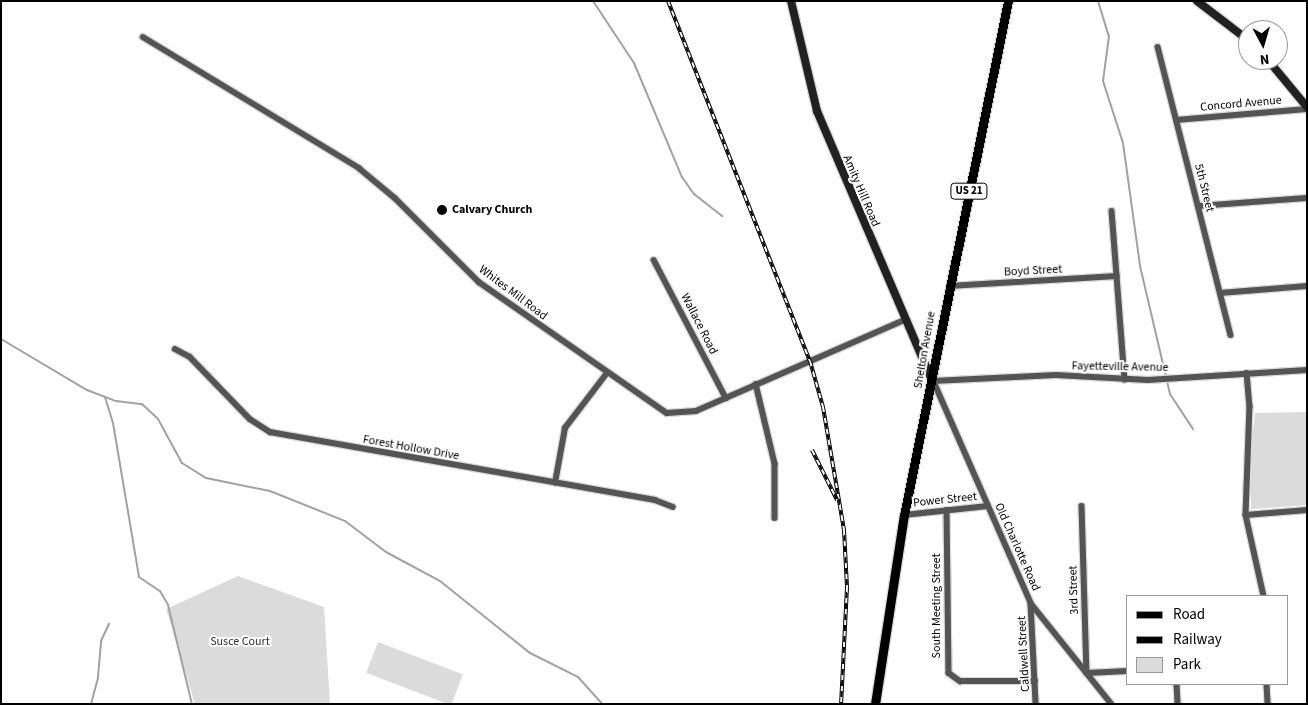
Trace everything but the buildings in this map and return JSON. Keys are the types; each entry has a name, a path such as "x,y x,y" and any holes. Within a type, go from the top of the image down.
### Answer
{"main road":[{"name":"Shelton Avenue","path":"876,704 904,515 933,381 949,286 1008,1"}],"street":[{"name":"Amity Hill Road","path":"791,1 817,111 904,320 933,381"},
{"path":"1197,1 1238,32"},
{"name":"Whites Mill Road","path":"143,37 371,178 479,282 607,373 668,413 694,411 904,320"},
{"name":"5th Street","path":"1158,47 1230,335"},
{"path":"1276,70 1307,108"},
{"name":"Concord Avenue","path":"1176,120 1307,108"},
{"path":"1198,206 1307,198"},
{"path":"1112,211 1125,379"},
{"name":"Wallace Road","path":"654,260 726,398"},
{"name":"Boyd Street","path":"949,286 1117,276"},
{"path":"1220,293 1307,286"},
{"name":"Forest Hollow Drive","path":"175,349 190,357 250,419 270,432 673,506"},
{"name":"Fayetteville Avenue","path":"933,381 1056,375 1125,379 1307,370"},
{"path":"556,483 565,428 607,373"},
{"path":"1247,373 1250,406 1246,515 1264,595"},
{"name":"Old Charlotte Road","path":"933,381 1032,604 1111,704"},
{"path":"756,384 776,464 775,518"},
{"name":"Power Street","path":"904,515 988,506"},
{"name":"3rd Street","path":"1082,506 1087,674"},
{"name":"South Meeting Street","path":"946,510 950,673 960,681 1035,681"},
{"path":"1246,515 1307,510"},
{"name":"Caldwell Street","path":"1032,604 1036,704"},
{"path":"1087,674 1126,671"},
{"path":"1177,685 1178,704"},
{"path":"1267,685 1268,704"}],"green space":[{"path":"1307,412 1307,505 1251,509 1250,458 1255,413"},
{"name":"Susce Court","path":"238,576 324,607 330,704 195,704 166,609"},
{"path":"378,642 463,675 452,704 447,704 366,673"}],"waterway":[{"path":"593,1 634,63 682,177 694,194 722,216"},
{"path":"1098,1 1109,36 1103,81 1123,143 1140,266 1170,394 1193,429"},
{"path":"1,339 87,390 116,401 142,404 158,419 182,463 206,478 270,491 345,521 386,552 440,581 530,653 578,677 602,704"},
{"path":"105,397 113,423 139,577 160,591 168,605 192,704"},
{"path":"91,704 98,677 101,641 109,624"}],"railway":[{"path":"668,1 810,361 823,407 844,530 847,587 841,704"},
{"path":"812,450 837,500"}],"place":[{"name":"Calvary Church","path":"442,210"}]}
